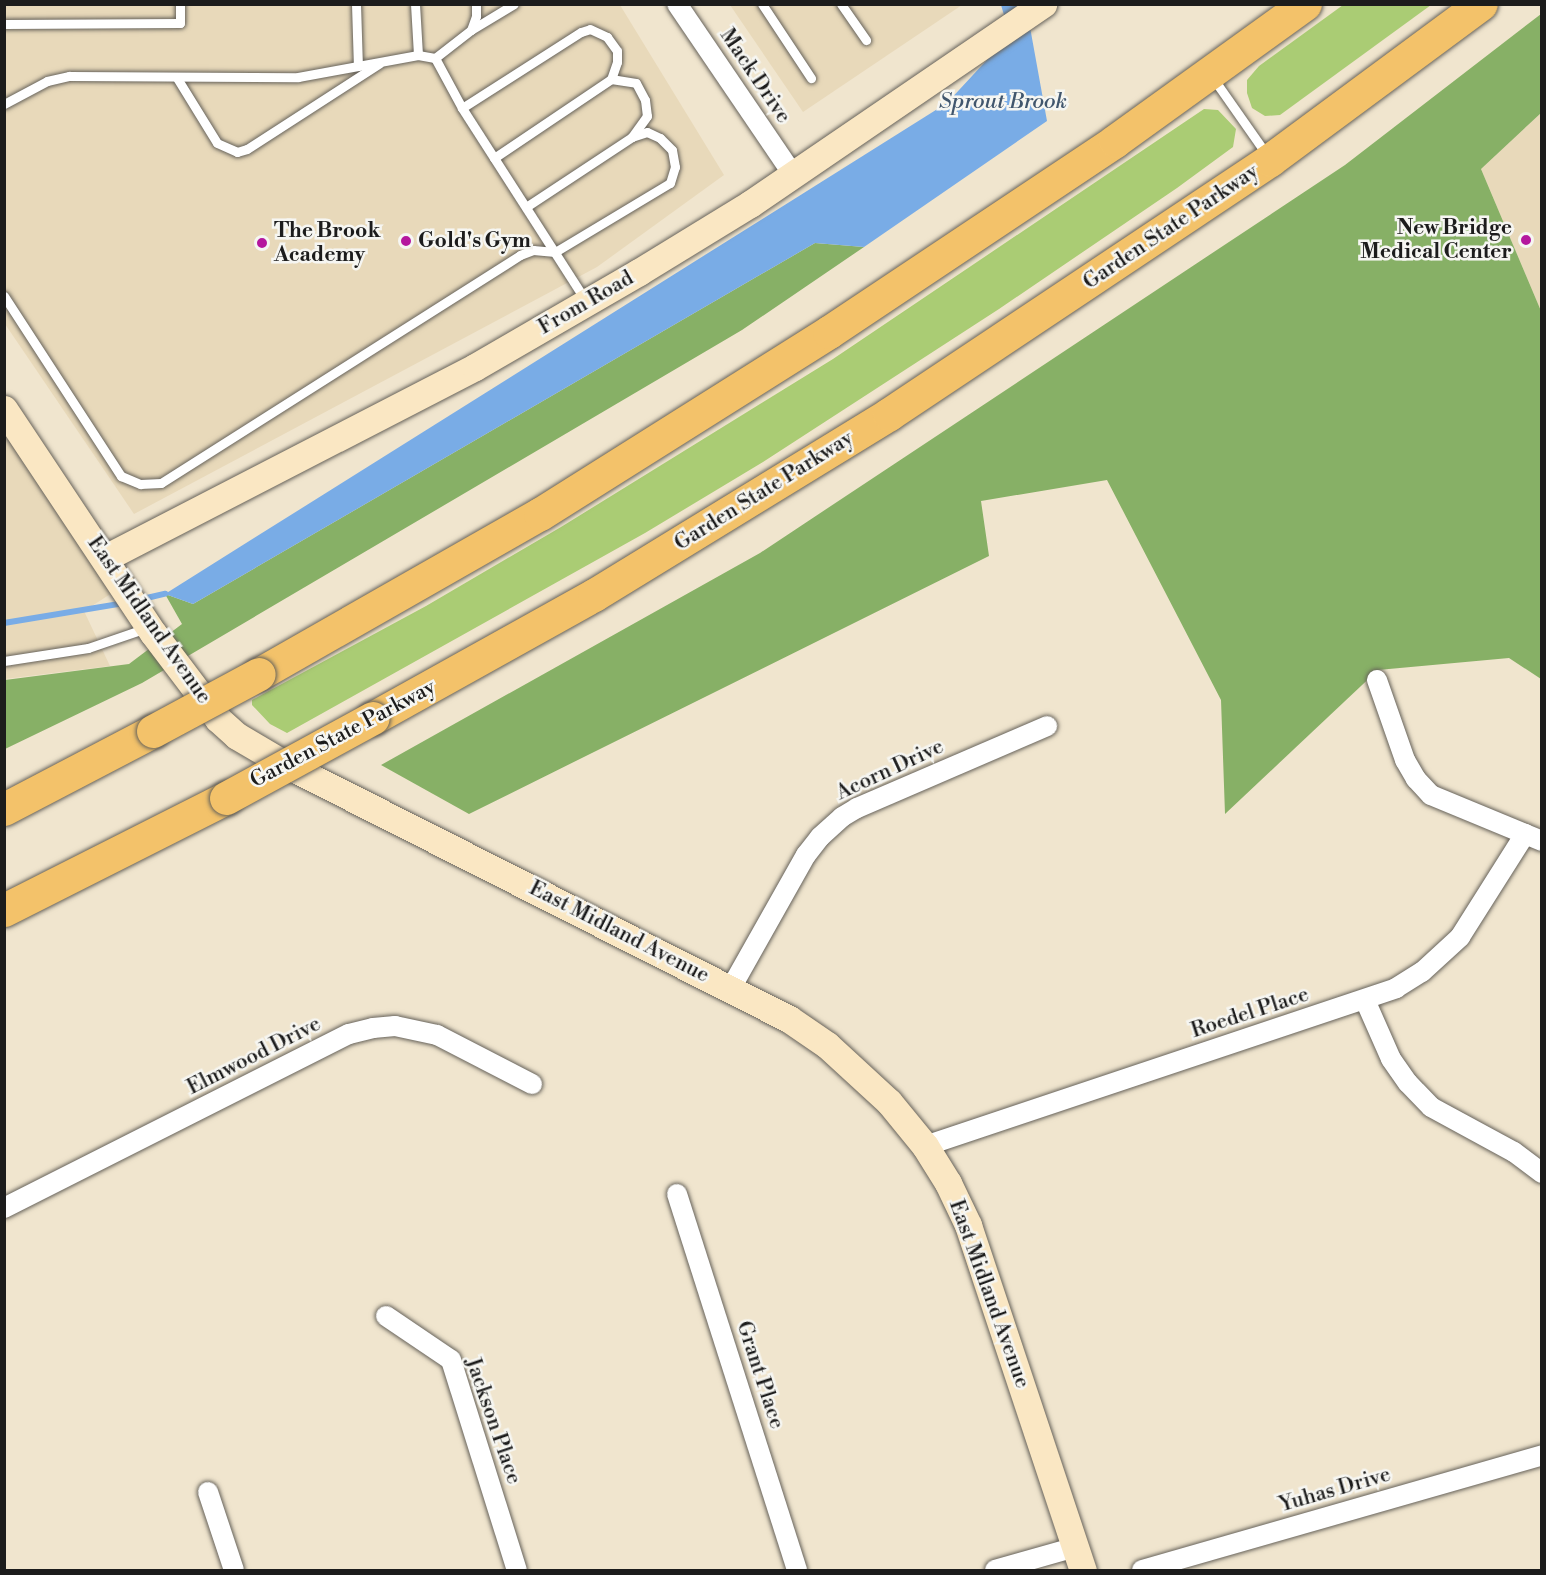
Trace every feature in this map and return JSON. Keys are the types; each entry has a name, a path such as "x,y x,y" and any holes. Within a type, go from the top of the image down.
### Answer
{"highway":[{"path":"4,808 259,674 540,514 925,270 1210,74 1305,4"},
{"name":"Garden State Parkway","path":"4,910 226,798 373,718 574,606 791,476 985,351 1270,160 1481,4"}],"street":[{"name":"From Road","path":"105,558 340,439 475,367 709,230 1043,4"},
{"name":"Mack Drive","path":"679,5 793,175"},
{"name":"East Midland Avenue","path":"4,409 105,558 150,630 218,719 237,736 283,763 789,1019 827,1045 890,1102 925,1146 948,1183 976,1244 1080,1559"},
{"path":"1377,681 1405,760 1416,778 1431,795 1533,837"},
{"name":"Acorn Drive","path":"731,988 806,855 820,837 842,817 856,808 1047,726"},
{"name":"Roedel Place","path":"925,1146 1396,988 1422,972 1460,937 1533,837"},
{"path":"1365,1000 1391,1059 1408,1083 1431,1107 1514,1152 1542,1173"},
{"name":"Elmwood Drive","path":"4,1208 349,1034 373,1028 395,1026 437,1035 532,1084"},
{"name":"Grant Place","path":"677,1194 797,1570"},
{"name":"Jackson Place","path":"386,1316 451,1360 517,1570"},
{"name":"Yuhas Drive","path":"1142,1570 1542,1455"},
{"path":"208,1492 234,1570"},
{"path":"996,1570 1080,1559"}],"lane":[{"path":"4,24 180,23 180,4"},
{"path":"356,4 358,66"},
{"path":"415,4 418,55"},
{"path":"471,30 476,16 476,4"},
{"path":"4,104 47,81 69,76 298,77 418,55 435,58 471,30 514,4"},
{"path":"762,4 811,78"},
{"path":"841,4 866,40"},
{"path":"462,108 581,32 590,29 607,37 617,51 617,62 611,79 494,158"},
{"path":"435,58 462,108 587,302"},
{"path":"177,78 217,143 237,152 247,149 382,62"},
{"path":"1210,74 1270,160"},
{"path":"611,79 636,83 645,100 647,116 632,137"},
{"path":"4,296 121,476 140,484 161,483 520,255 533,250 555,252 670,183 675,167 672,150 660,138 647,132 632,137 526,207"},
{"path":"4,661 88,648 150,630"}],"shaded area":[{"path":"4,5 620,5 724,175 597,267 134,514 5,324"},
{"path":"730,5 962,5 803,112"},
{"name":"New Bridge Medical Center","path":"1541,113 1541,311 1481,169"},
{"path":"4,409 123,586 84,611 110,666 5,679"}],"green space":[{"path":"1343,5 1431,5 1280,115 1265,116 1252,108 1247,93 1247,80 1259,66"},
{"path":"1541,14 1541,113 1481,169 1541,311 1541,679 1509,658 1378,670 1225,814 1221,700 1107,480 981,501 989,556 469,814 381,765 760,553 1345,165"},
{"path":"1204,109 1218,110 1236,129 1233,147 1177,188 999,309 763,462 645,533 287,733 270,724 252,705 252,700 426,606 561,527 833,359"},
{"path":"815,243 864,247 742,330 142,683 5,749 5,680 129,664 182,624 165,594 193,604"}],"water":[{"name":"Sprout Brook","path":"1001,5 1026,5 1047,121 864,247 815,243 193,604 165,594 947,103 1010,35"}],"waterway":[{"name":"Sprout Brook","path":"138,600 165,594"},
{"name":"Sprout Brook","path":"4,623 125,603"}],"place":[{"name":"New Bridge Medical Center","path":"1526,240"},
{"name":"Gold's Gym","path":"406,241"},
{"name":"The Brook Academy","path":"262,243"}]}
